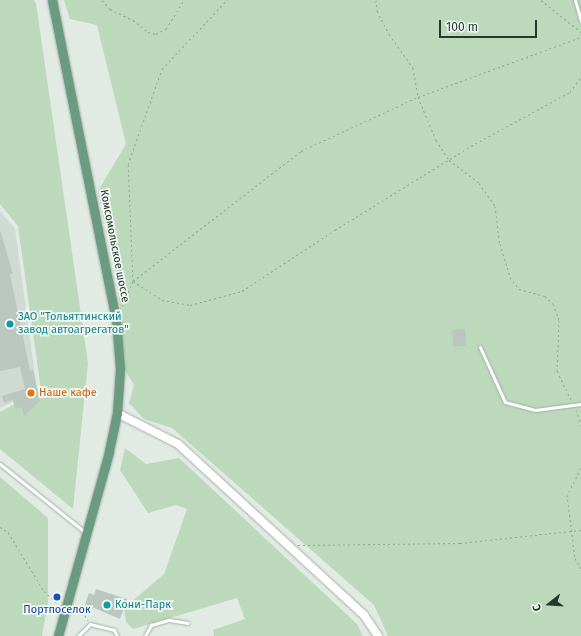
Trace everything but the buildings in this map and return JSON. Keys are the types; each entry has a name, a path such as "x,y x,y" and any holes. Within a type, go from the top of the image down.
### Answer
{"main road":[{"name":"Комсомольское шоссе","path":"52,0 116,318 120,370 117,413 87,534 58,636"}],"street":[{"path":"117,413 178,444 364,616 378,636"}],"lane":[{"path":"575,0 581,21"},
{"path":"480,347 505,402 535,410 581,404"},
{"path":"0,464 87,534"},
{"path":"145,636 151,625 169,620 188,623"},
{"path":"78,636 90,624 114,630 117,636"}],"path":[{"path":"102,0 110,9 133,20 148,32 156,34 166,29 184,0"},
{"path":"116,318 133,281 128,164 162,69 227,0"},
{"path":"376,0 377,11 389,34 412,68 418,97 436,140 449,160 479,183 495,206 500,244 510,277 519,288 545,296 553,304 559,320 557,371 574,406 581,425"},
{"path":"541,0 581,32"},
{"path":"133,281 301,151 418,97 581,37"},
{"path":"133,281 162,300 190,305 242,291 335,230 449,160 570,92 581,77"},
{"path":"581,468 567,495 575,558 581,569"},
{"path":"0,527 8,532 44,591 51,597"},
{"path":"288,545 460,543 581,530"}],"shaded area":[{"path":"0,211 15,229 37,390 0,408"}],"green space":[{"path":"0,0 34,0 36,3 88,363 73,509 0,449 0,412 41,390 18,226 0,204"},
{"path":"64,0 581,0 581,636 388,636 374,605 172,428 144,419 129,403 134,385 125,370 118,285 98,191 126,144 97,25 70,19"},
{"path":"125,448 146,464 179,458 357,624 363,636 214,636 213,630 245,619 237,598 133,629 126,622 124,608 164,574 187,509 176,505 148,513 120,470"},
{"path":"0,477 48,518 48,602 42,636 0,636"}],"place":[{"name":"ЗАО \"Тольяттинский завод автоагрегатов\"","path":"10,324"},
{"name":"Наше кафе","path":"31,393"},
{"name":"Портпоселок","path":"57,597"},
{"name":"Кони-Парк","path":"107,605"}]}
